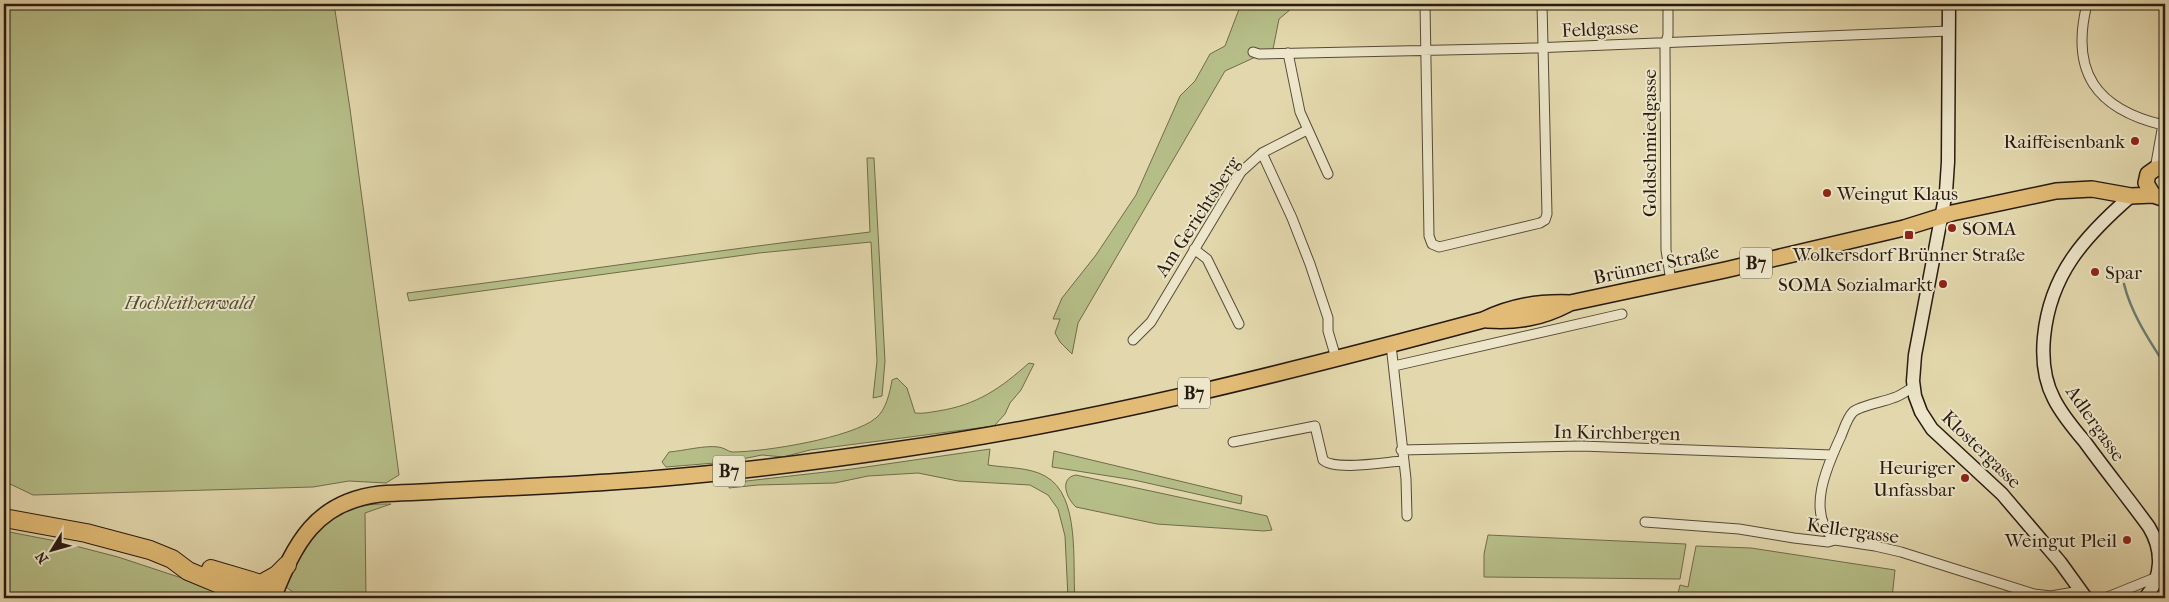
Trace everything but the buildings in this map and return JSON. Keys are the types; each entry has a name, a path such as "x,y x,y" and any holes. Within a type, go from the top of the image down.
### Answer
{"highway":[{"path":"4,518 104,537 150,550 172,559 188,571 265,595 278,575 288,565"}],"main road":[{"path":"2131,196 2156,171"},
{"name":"B7","path":"2156,171 2148,189 2159,197"},
{"name":"Brünner Straße","path":"288,565 302,539 321,518 347,501 365,496 612,482 719,472 898,450 996,434 1147,404 1391,345 1483,320 1522,305 1548,302 1570,303 1904,228 1963,210 2073,189 2092,189 2131,196"},
{"name":"B7","path":"2131,196 2159,197"}],"street":[{"path":"1425,4 1429,236 1432,244 1439,247 1540,223 1545,220 1548,214 1542,4"},
{"name":"Goldschmiedgasse","path":"1668,4 1668,34 1666,41 1666,250 1671,281"},
{"name":"Klostergasse","path":"1949,4 1948,162 1945,203 1915,356 1913,387 1917,404 1932,429 2002,494 2060,562 2083,595"},
{"path":"2087,4 2083,23 2084,51 2089,76 2096,89 2110,104 2119,110 2142,120 2163,125"},
{"name":"Feldgasse","path":"1254,52 1259,54 1543,47 1949,31"},
{"path":"1288,53 1293,84 1307,130 1328,174"},
{"path":"2156,171 2165,113"},
{"name":"Am Gerichtsberg","path":"1132,340 1148,327 1241,172 1262,153 1307,130"},
{"path":"1262,153 1292,218 1310,264 1328,318 1328,331 1336,358"},
{"name":"Adlergasse","path":"2131,196 2081,246 2068,262 2058,280 2046,317 2043,344 2044,365 2048,385 2060,409 2162,542 2161,570"},
{"path":"1194,248 1207,259 1240,324"},
{"path":"1394,366 1622,314"},
{"path":"1391,345 1402,461 1406,479 1407,516"},
{"path":"1835,540 1825,531 1821,514 1822,487 1832,455 1850,415 1854,410 1894,398 1913,387"},
{"path":"1233,442 1315,426 1323,460 1327,463 1348,465 1402,461"},
{"name":"In Kirchbergen","path":"1401,450 1581,446 1832,455"},
{"name":"Kellergasse","path":"1646,522 1739,529 1828,542 1835,540 1901,552 2034,594 2051,596 2083,595"},
{"path":"2105,598 2161,570"},
{"path":"2145,598 2154,586 2161,570"}],"green space":[{"name":"Hochleithenwald","path":"4,4 334,4 399,475 386,483 349,481 313,487 33,495 4,481"},
{"path":"1241,4 1297,4 1279,19 1273,49 1225,71 1078,323 1072,354 1060,342 1055,333 1060,319 1053,319 1062,298 1096,255 1136,195 1180,96 1195,81 1210,54 1225,46"},
{"path":"867,158 874,158 885,361 882,396 873,398 877,361 871,242 759,253 409,301 407,293 870,232"},
{"path":"1029,363 1034,364 1021,390 1010,403 1005,414 994,426 810,450 783,457 762,455 727,462 666,467 662,462 669,452 700,447 722,448 732,452 765,450 828,438 848,432 864,425 879,415 887,401 892,380 897,378 907,388 915,413 927,413 952,408 977,400 988,394"},
{"path":"990,449 988,465 1025,469 1039,473 1057,485 1070,514 1074,549 1075,598 1068,598 1065,536 1058,509 1048,495 1030,485 958,481 918,473 868,476 835,483 758,485 729,488 729,483 852,469"},
{"path":"1054,451 1242,496 1241,504 1134,480 1052,467"},
{"path":"1076,475 1267,516 1272,530 1157,524 1076,507 1069,499 1066,484 1067,480"},
{"path":"391,504 365,513 366,598 301,598 286,587 307,547 316,534 327,524 353,508"},
{"path":"4,531 56,541 118,557 206,586 233,598 4,598"},
{"path":"1488,535 1686,544 1680,579 1484,577 1484,554"},
{"path":"1696,546 1751,548 1895,570 1892,598 1677,598 1680,585 1688,587"}],"waterway":[{"path":"2124,284 2136,316 2165,365"}],"place":[{"name":"Raiffeisenbank","path":"2135,141"},
{"name":"Weingut Klaus","path":"1827,193"},
{"name":"SOMA","path":"1952,228"},
{"name":"Wolkersdorf Brünner Straße","path":"1909,235"},
{"name":"Spar","path":"2095,272"},
{"name":"SOMA Sozialmarkt","path":"1943,284"},
{"name":"Heuriger Unfassbar","path":"1965,478"},
{"name":"Weingut Pleil","path":"2127,540"}]}
